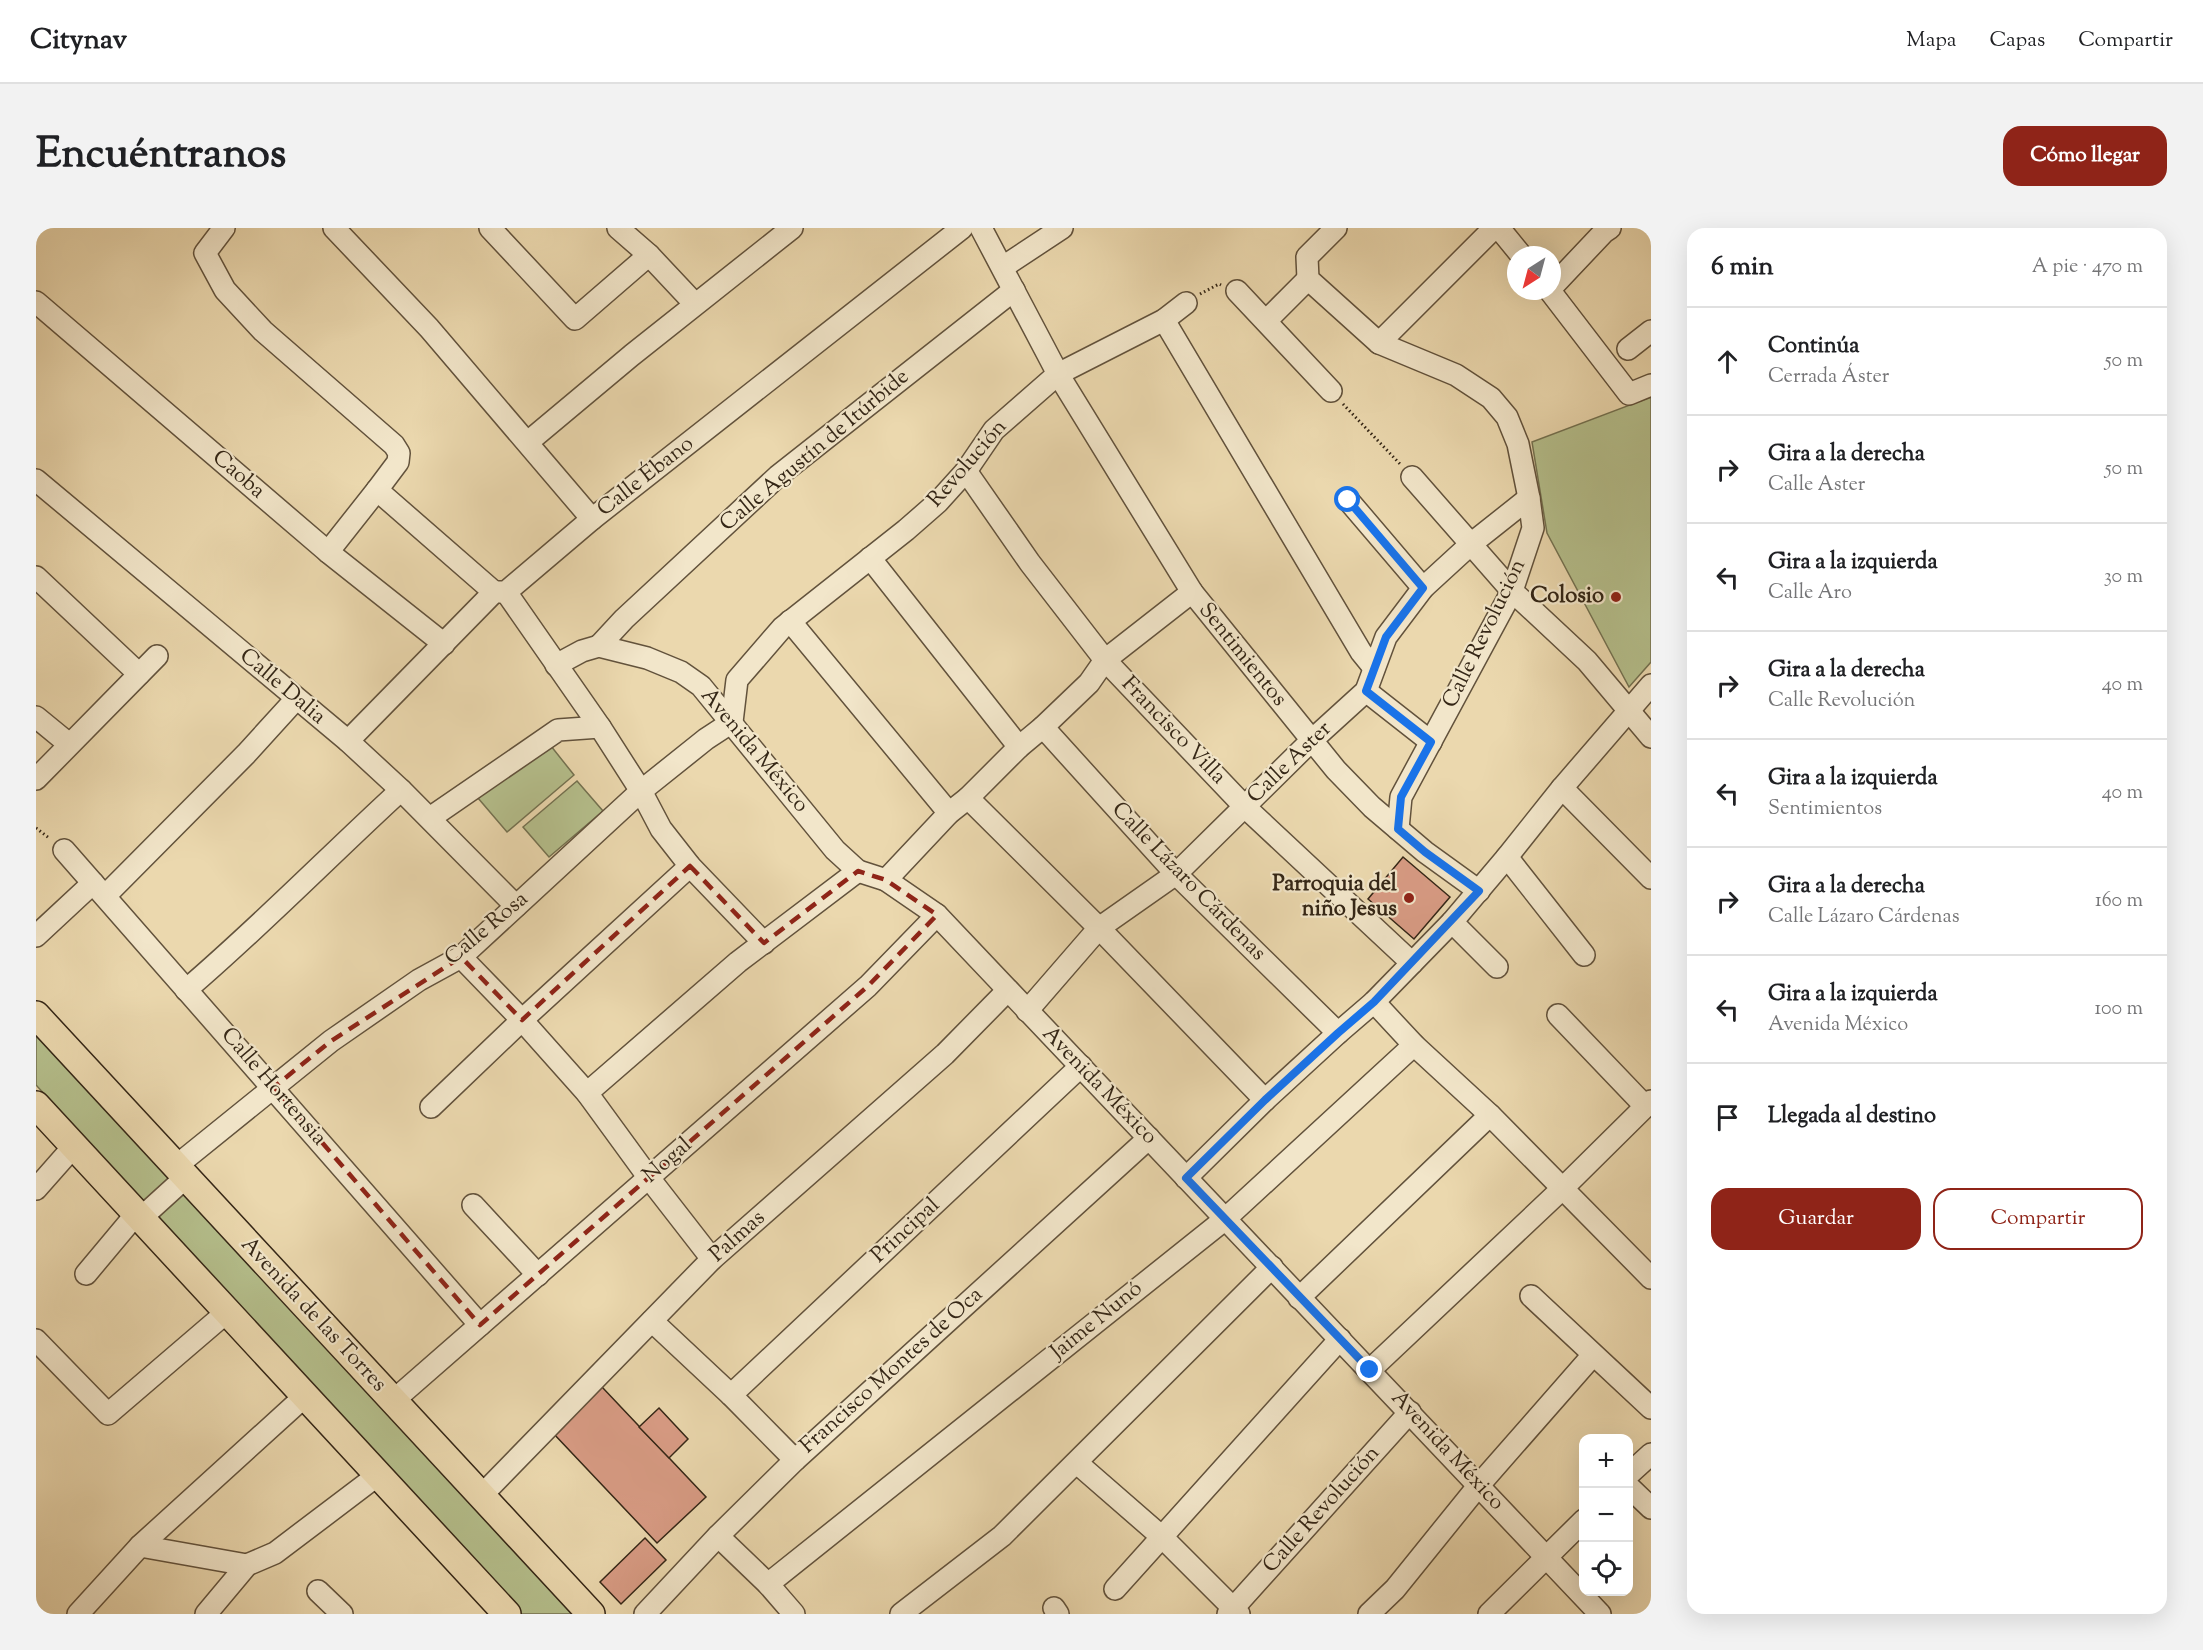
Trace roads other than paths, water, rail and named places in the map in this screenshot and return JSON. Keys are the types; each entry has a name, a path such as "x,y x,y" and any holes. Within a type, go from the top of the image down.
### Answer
{"main road":[{"name":"Avenida de las Torres","path":"36,1015 591,1614"},
{"path":"36,1105 507,1614"}],"street":[{"path":"225,228 205,253 225,290 263,331 394,445 399,453 398,462 328,552"},
{"path":"334,228 429,328 592,519"},
{"path":"490,228 575,319 649,255"},
{"path":"528,442 695,304 792,228"},
{"name":"Calle Ébano","path":"348,741 444,644 500,592 962,228"},
{"name":"Sentimientos","path":"981,228 1058,374 1192,592 1311,741 1350,785 1425,852 1479,891"},
{"path":"1003,267 1062,228"},
{"path":"1266,321 1308,279 1307,257 1336,228"},
{"path":"1379,344 1494,228"},
{"path":"1500,228 1514,246"},
{"path":"1561,278 1610,228"},
{"path":"622,229 695,304"},
{"name":"Calle Revolución","path":"1308,279 1379,344 1456,375 1491,398 1507,417 1518,444 1529,498 1533,528 1512,591 1401,797 1398,829"},
{"name":"Calle Agustín de Itúrbide","path":"598,646 778,476 1014,290"},
{"path":"1237,291 1331,391"},
{"path":"1559,300 1629,394 1651,386"},
{"name":"Caoba","path":"36,302 328,552 444,644"},
{"name":"Revolución","path":"732,722 737,680 782,628 938,502 966,471 994,430 1058,374 1164,320 1186,303"},
{"path":"1164,320 1361,652 1374,668"},
{"path":"1628,349 1651,331"},
{"name":"Francisco Villa","path":"966,471 1030,563 1105,660 1245,807 1412,963"},
{"path":"1412,477 1512,591 1587,661 1651,737"},
{"name":"Calle Dalia","path":"36,480 348,741 430,818 516,906"},
{"path":"377,490 500,592 600,727 641,791 662,830 690,866 764,943"},
{"name":"Calle Aster","path":"1027,1011 1099,928 1176,874 1311,741 1366,691 1386,637 1423,588 1471,544 1529,498"},
{"path":"1348,500 1423,588"},
{"path":"870,558 1019,747"},
{"path":"36,577 140,674"},
{"path":"886,880 949,813 968,798 1019,747 1043,728 1089,683 1105,660 1192,592"},
{"path":"790,621 949,813"},
{"path":"556,665 582,651 598,646"},
{"name":"Avenida México","path":"598,646 647,658 681,672 701,686 835,850 858,871 886,880 937,915 1600,1614"},
{"path":"36,778 157,656"},
{"path":"1186,1178 1265,1100 1374,1002 1452,922 1562,788 1651,685"},
{"path":"1366,691 1431,742"},
{"path":"36,936 99,889 246,754 296,699"},
{"path":"36,717 69,744"},
{"name":"Calle Rosa","path":"86,1274 180,1172 274,1087 341,1034 419,980 461,957 641,791 706,739 732,722"},
{"path":"430,818 558,730 600,727"},
{"name":"Calle Lázaro Cárdenas","path":"1043,728 1176,874 1338,1033"},
{"path":"1562,788 1651,878"},
{"path":"186,990 238,945 401,790"},
{"path":"968,798 1099,928 1265,1100"},
{"name":"Calle Hortensia","path":"64,850 274,1087 480,1325"},
{"path":"1507,857 1584,955"},
{"path":"431,1107 690,866"},
{"path":"587,1093 738,962 858,871"},
{"name":"Nogal","path":"393,1401 868,986 937,915"},
{"path":"1452,922 1497,967"},
{"path":"461,957 522,1020 587,1093 712,1259"},
{"name":"Palmas","path":"481,1496 712,1259 945,1054 1008,990"},
{"path":"1374,1002 1414,1045 1490,1115 1651,1278"},
{"path":"1370,1370 1563,1188 1648,1104 1558,1016"},
{"name":"Jaime Nunó","path":"768,1584 1224,1220 1414,1045"},
{"name":"Principal","path":"730,1395 1081,1066"},
{"path":"1299,1298 1490,1115"},
{"name":"Francisco Montes de Oca","path":"659,1609 718,1536 795,1460 1149,1138"},
{"path":"36,1189 75,1146"},
{"path":"473,1205 538,1275"},
{"path":"901,1614 922,1608 1002,1536 1272,1268"},
{"path":"1531,1296 1651,1408"},
{"path":"36,1340 108,1414 227,1311"},
{"path":"652,1321 795,1460"},
{"path":"1115,1589 1340,1339"},
{"path":"1369,1614 1395,1589 1479,1485 1593,1355"},
{"path":"78,1614 140,1546 305,1396"},
{"name":"Calle Revolución","path":"1234,1612 1410,1412"},
{"path":"1633,1471 1651,1454"},
{"path":"1077,1463 1162,1537 1234,1612"},
{"path":"206,1614 247,1565 275,1553 378,1475"},
{"path":"1631,1488 1651,1508"},
{"path":"1489,1614 1579,1525"},
{"path":"718,1536 768,1584 794,1614"},
{"path":"140,1546 247,1565"},
{"path":"318,1591 342,1614"}],"place":[{"name":"Colosio","path":"1616,597"},
{"name":"Parroquia del niño Jesus","path":"1409,898"}]}
